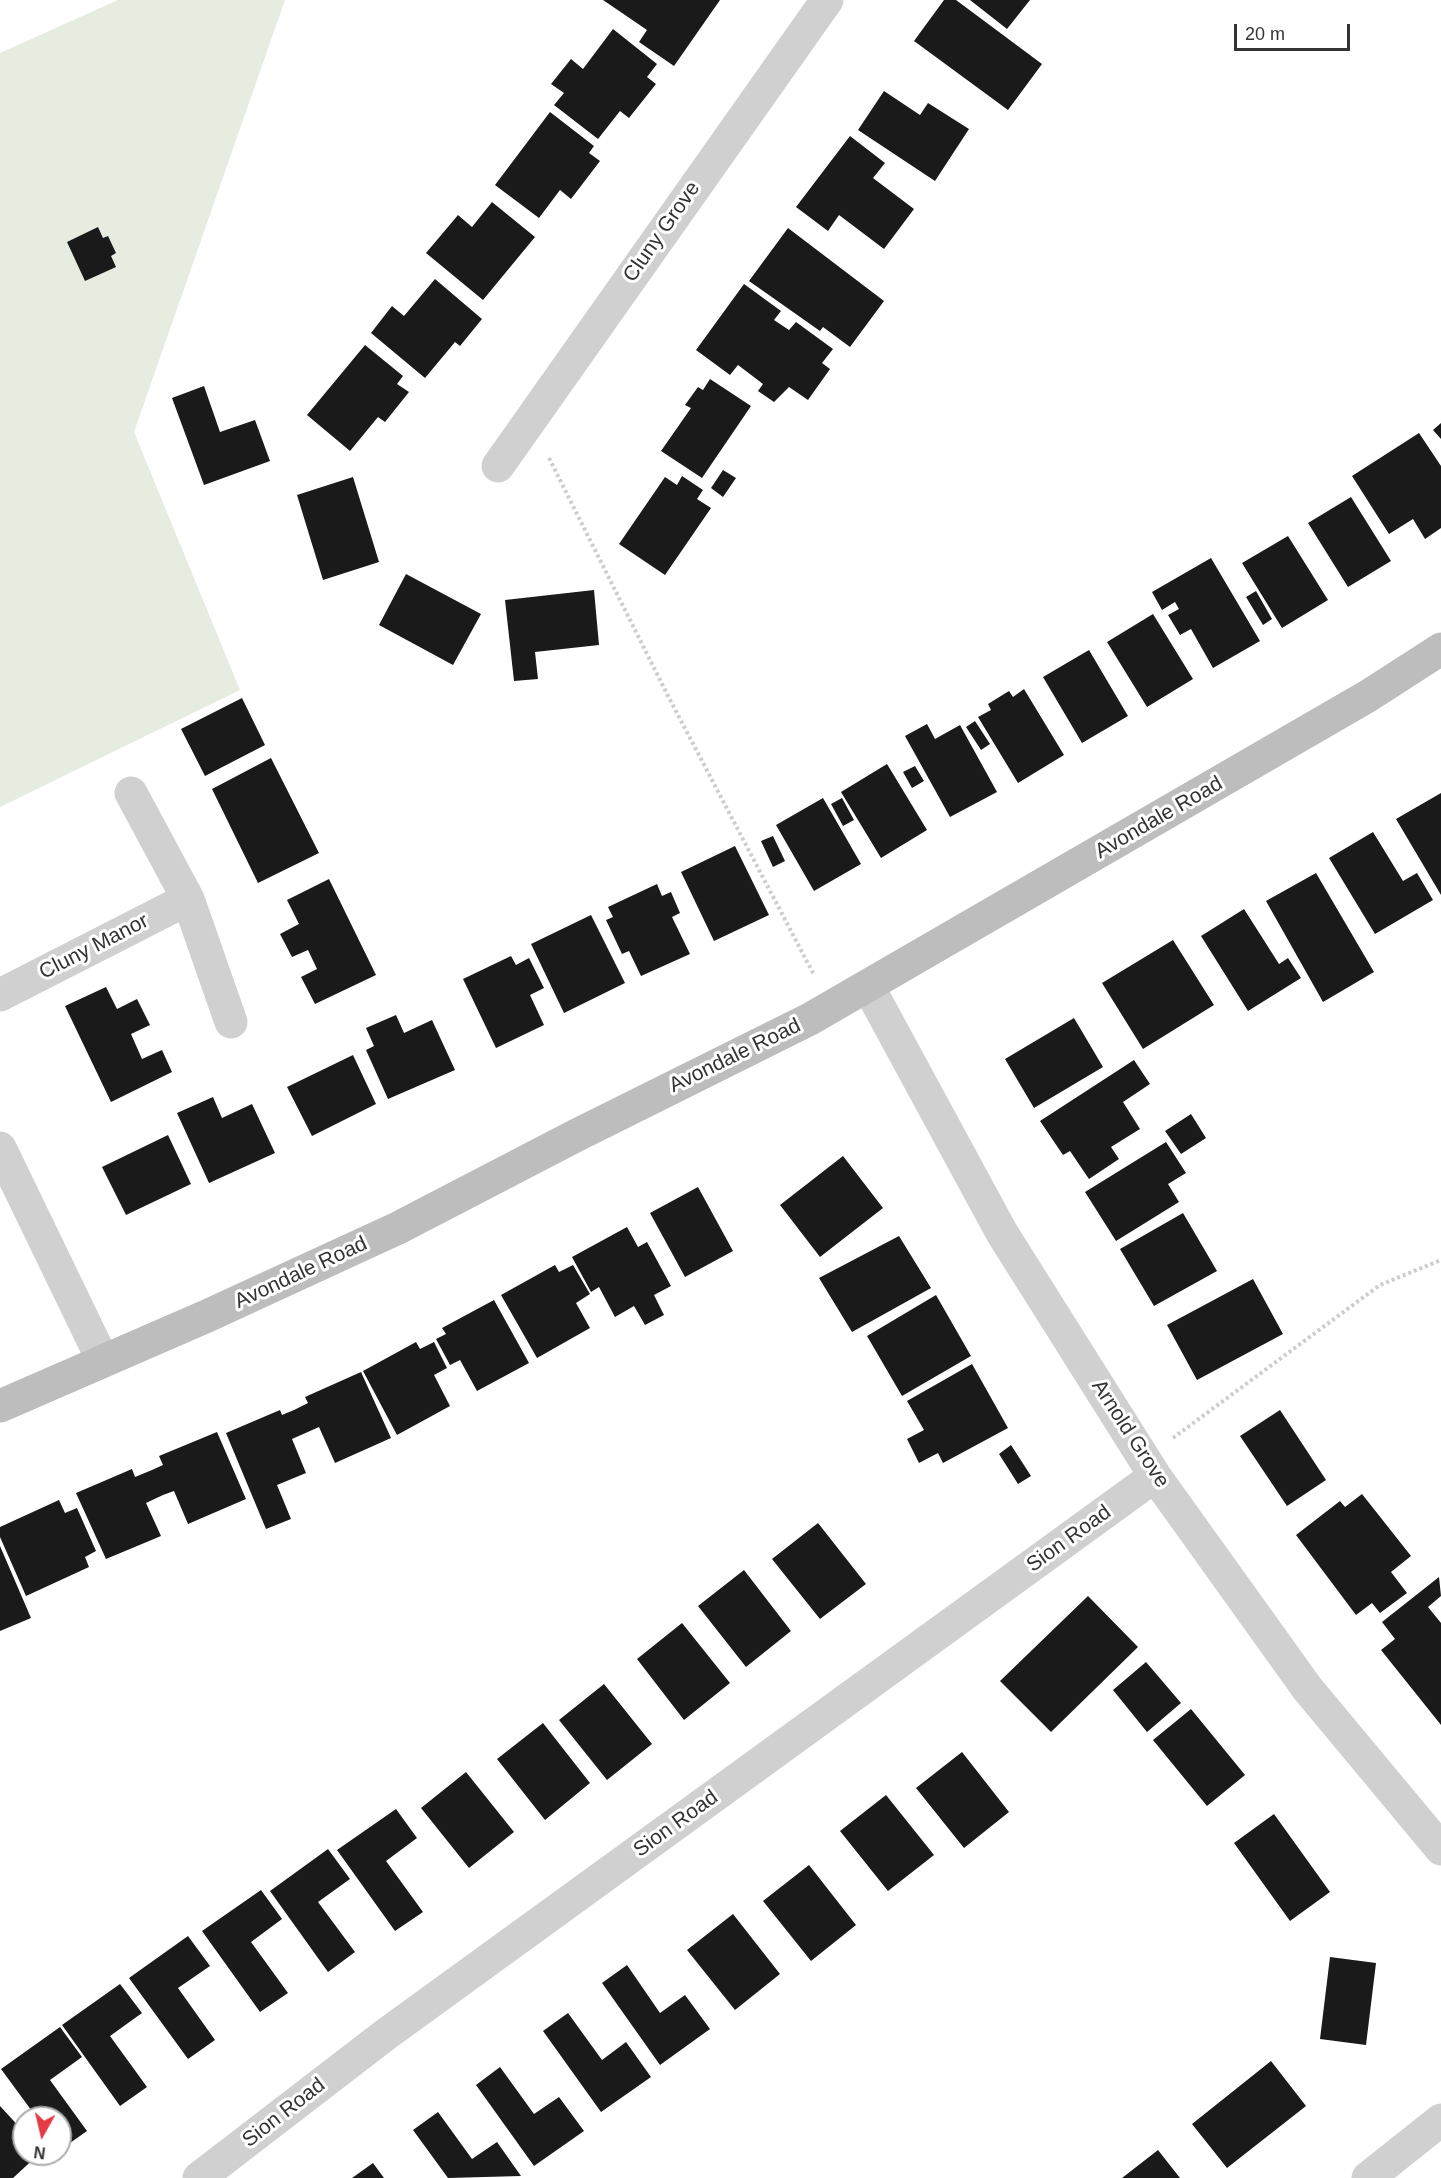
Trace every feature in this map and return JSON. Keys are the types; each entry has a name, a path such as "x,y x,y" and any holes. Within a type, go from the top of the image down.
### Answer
{"street":[{"name":"Cluny Grove","path":"498,466 827,0"},
{"name":"Avondale Road","path":"0,1406 103,1362 398,1228 831,1007 1368,696 1441,649"},
{"path":"131,792 188,899 231,1022"},
{"name":"Cluny Manor","path":"0,995 188,899"},
{"name":"Arnold Grove","path":"868,986 1002,1233 1155,1476 1307,1688 1441,1849"},
{"path":"0,1148 103,1362"},
{"name":"Sion Road","path":"199,2178 385,2035 1155,1476"},
{"path":"1368,2178 1441,2120"}],"path":[{"path":"530,418 662,683 831,1007"},
{"path":"1155,1476 1169,1442 1176,1436 1380,1285 1441,1260"}],"shaded area":[{"path":"118,0 285,0 134,432 240,690 0,807 0,53"}],"building":[{"path":"603,0 720,0 674,66 639,42 647,30"},
{"path":"944,0 956,0 1042,64 1008,110 914,41"},
{"path":"970,0 1030,0 1007,29"},
{"path":"613,29 657,64 647,77 656,84 629,118 620,111 598,139 554,105 564,93 551,84 571,59 583,69"},
{"path":"884,91 920,115 928,103 969,129 935,181 858,130"},
{"path":"550,112 594,146 589,153 600,161 571,199 560,190 539,218 495,185"},
{"path":"850,136 885,163 873,178 914,209 884,249 839,215 828,231 796,207"},
{"path":"492,202 535,237 483,300 426,253 458,215 472,227"},
{"path":"98,227 103,238 108,236 116,253 111,256 116,267 85,281 67,242"},
{"path":"788,228 884,301 850,347 823,327 820,331 749,281"},
{"path":"435,279 482,319 460,346 455,342 425,378 371,333 392,306 404,316"},
{"path":"744,284 781,311 774,320 789,330 796,322 833,349 822,363 830,369 808,400 789,387 774,402 758,391 763,384 738,365 730,375 696,350"},
{"path":"365,345 403,376 397,384 409,392 385,422 378,417 350,451 307,415"},
{"path":"710,379 751,406 702,478 661,451 691,408 685,405 698,387 703,390"},
{"path":"204,386 220,432 255,420 270,461 204,485 172,398"},
{"path":"1441,423 1441,439 1433,430"},
{"path":"1419,433 1441,466 1441,528 1425,539 1413,519 1389,534 1352,476"},
{"path":"723,470 736,478 723,497 711,488"},
{"path":"682,476 703,490 697,499 711,508 665,575 619,544 665,477 677,485"},
{"path":"353,477 379,562 323,580 297,495"},
{"path":"1351,497 1391,561 1348,587 1308,523"},
{"path":"1288,536 1328,600 1282,628 1242,563"},
{"path":"1211,558 1260,641 1213,668 1191,629 1180,635 1168,615 1179,609 1175,602 1162,610 1152,592"},
{"path":"406,574 481,614 453,665 379,625"},
{"path":"594,590 599,645 535,652 538,679 514,681 505,600"},
{"path":"1256,591 1272,619 1263,625 1246,597"},
{"path":"1153,614 1193,679 1147,707 1107,642"},
{"path":"1089,650 1128,716 1082,743 1043,677"},
{"path":"1024,689 1064,755 1018,783 978,717 991,710 988,704 1009,691 1013,697"},
{"path":"242,698 265,745 205,776 181,729"},
{"path":"975,721 990,744 981,750 966,727"},
{"path":"927,724 935,739 960,725 997,792 950,817 905,736"},
{"path":"271,758 319,853 258,883 212,789"},
{"path":"887,764 927,830 881,858 841,792"},
{"path":"915,766 924,781 912,788 903,772"},
{"path":"1441,793 1441,895 1396,819"},
{"path":"823,798 861,864 814,891 776,825"},
{"path":"842,798 854,820 843,826 831,804"},
{"path":"1373,832 1403,881 1417,873 1433,900 1375,934 1329,858"},
{"path":"773,836 785,861 773,867 761,841"},
{"path":"735,846 769,915 714,941 681,872"},
{"path":"1316,873 1374,972 1323,1002 1266,901"},
{"path":"329,879 376,975 315,1004 301,977 317,969 308,950 292,957 280,934 299,924 287,900"},
{"path":"657,884 662,896 671,892 680,913 672,917 690,954 641,976 629,951 622,954 606,920 613,917 608,907"},
{"path":"1244,909 1279,964 1288,958 1301,978 1248,1011 1201,936"},
{"path":"591,915 625,983 564,1013 531,944"},
{"path":"1173,940 1214,1005 1143,1049 1102,983"},
{"path":"511,956 516,965 529,958 544,988 530,995 544,1025 496,1048 463,979"},
{"path":"106,987 117,1009 137,999 150,1025 131,1034 142,1059 162,1050 172,1072 111,1102 65,1006"},
{"path":"396,1015 404,1033 432,1020 455,1070 388,1099 366,1050 374,1046 366,1028"},
{"path":"1074,1018 1103,1067 1034,1108 1005,1059"},
{"path":"353,1055 376,1104 312,1136 287,1087"},
{"path":"1134,1060 1150,1084 1123,1102 1140,1129 1111,1147 1119,1159 1089,1179 1070,1151 1063,1155 1040,1121"},
{"path":"213,1097 222,1118 252,1104 275,1153 209,1183 177,1113"},
{"path":"1191,1114 1206,1138 1181,1154 1165,1131"},
{"path":"168,1135 191,1184 126,1215 102,1167"},
{"path":"1166,1142 1186,1173 1168,1184 1179,1202 1116,1241 1085,1192"},
{"path":"843,1156 883,1208 820,1257 780,1205"},
{"path":"698,1187 733,1251 685,1277 650,1213"},
{"path":"1183,1213 1217,1271 1154,1306 1120,1249"},
{"path":"627,1227 638,1247 647,1242 671,1286 654,1295 664,1315 645,1325 634,1306 615,1317 599,1287 591,1292 572,1257"},
{"path":"899,1236 931,1288 852,1332 819,1278"},
{"path":"555,1265 559,1272 573,1265 590,1294 576,1303 590,1328 537,1358 501,1295"},
{"path":"1253,1279 1283,1334 1197,1380 1167,1325"},
{"path":"936,1295 971,1356 902,1396 867,1336"},
{"path":"494,1300 529,1363 477,1391 460,1360 450,1365 436,1339 446,1334 442,1328"},
{"path":"416,1342 420,1349 434,1342 447,1368 434,1375 450,1406 397,1435 363,1371"},
{"path":"972,1364 1008,1428 943,1463 938,1453 919,1463 907,1439 924,1430 907,1401"},
{"path":"361,1372 391,1438 335,1463 319,1427 292,1439 306,1473 277,1485 291,1519 266,1529 226,1433 280,1410 282,1415 294,1410 308,1403 305,1397"},
{"path":"1280,1410 1326,1480 1287,1506 1240,1436"},
{"path":"217,1432 246,1499 188,1524 174,1491 163,1495 146,1503 161,1536 106,1559 76,1493 132,1469 135,1477 152,1470 163,1465 159,1456"},
{"path":"1011,1445 1031,1476 1018,1484 999,1454"},
{"path":"1362,1494 1411,1556 1391,1572 1407,1593 1380,1613 1372,1603 1356,1615 1296,1535 1340,1501 1345,1507"},
{"path":"59,1500 65,1513 77,1508 96,1551 85,1557 89,1567 26,1596 0,1537 0,1527"},
{"path":"818,1523 866,1584 820,1619 772,1559"},
{"path":"0,1546 31,1618 0,1631"},
{"path":"744,1570 791,1631 746,1667 698,1606"},
{"path":"1439,1577 1441,1596 1428,1607 1441,1623 1441,1725 1381,1650 1395,1639 1382,1622"},
{"path":"1088,1596 1138,1647 1051,1732 1000,1681"},
{"path":"682,1623 730,1683 684,1720 637,1659"},
{"path":"1146,1662 1181,1703 1147,1732 1113,1690"},
{"path":"604,1684 652,1744 607,1780 559,1720"},
{"path":"1191,1709 1245,1775 1207,1806 1153,1740"},
{"path":"543,1723 590,1783 545,1820 497,1759"},
{"path":"962,1752 1009,1812 964,1848 916,1788"},
{"path":"466,1772 514,1832 469,1868 421,1808"},
{"path":"886,1795 934,1855 888,1891 840,1831"},
{"path":"396,1809 417,1838 386,1861 423,1912 395,1931 337,1850"},
{"path":"1274,1814 1330,1892 1290,1921 1234,1843"},
{"path":"328,1849 350,1879 318,1902 355,1952 328,1972 270,1891"},
{"path":"809,1865 856,1925 811,1961 763,1901"},
{"path":"261,1890 282,1919 251,1942 288,1993 260,2012 202,1931"},
{"path":"733,1914 780,1974 735,2010 687,1950"},
{"path":"188,1936 210,1966 178,1988 215,2040 188,2059 129,1978"},
{"path":"1330,1957 1376,1963 1366,2045 1320,2039"},
{"path":"627,1965 660,2013 685,1995 710,2029 660,2065 602,1983"},
{"path":"120,1984 142,2013 110,2036 147,2087 120,2106 62,2025"},
{"path":"568,2013 602,2060 626,2042 651,2077 601,2112 543,2031"},
{"path":"60,2027 82,2057 50,2080 69,2106 28,2106 1,2069"},
{"path":"1271,2061 1306,2106 1227,2168 1192,2124"},
{"path":"500,2067 534,2114 559,2097 584,2131 534,2166 476,2085"},
{"path":"0,2106 12,2119 12,2166 26,2166 13,2178 0,2178"},
{"path":"72,2110 87,2131 72,2142"},
{"path":"438,2112 472,2159 497,2142 521,2176 448,2178 413,2130"},
{"path":"1158,2150 1180,2178 1122,2178"},
{"path":"373,2163 384,2178 352,2178"}]}
